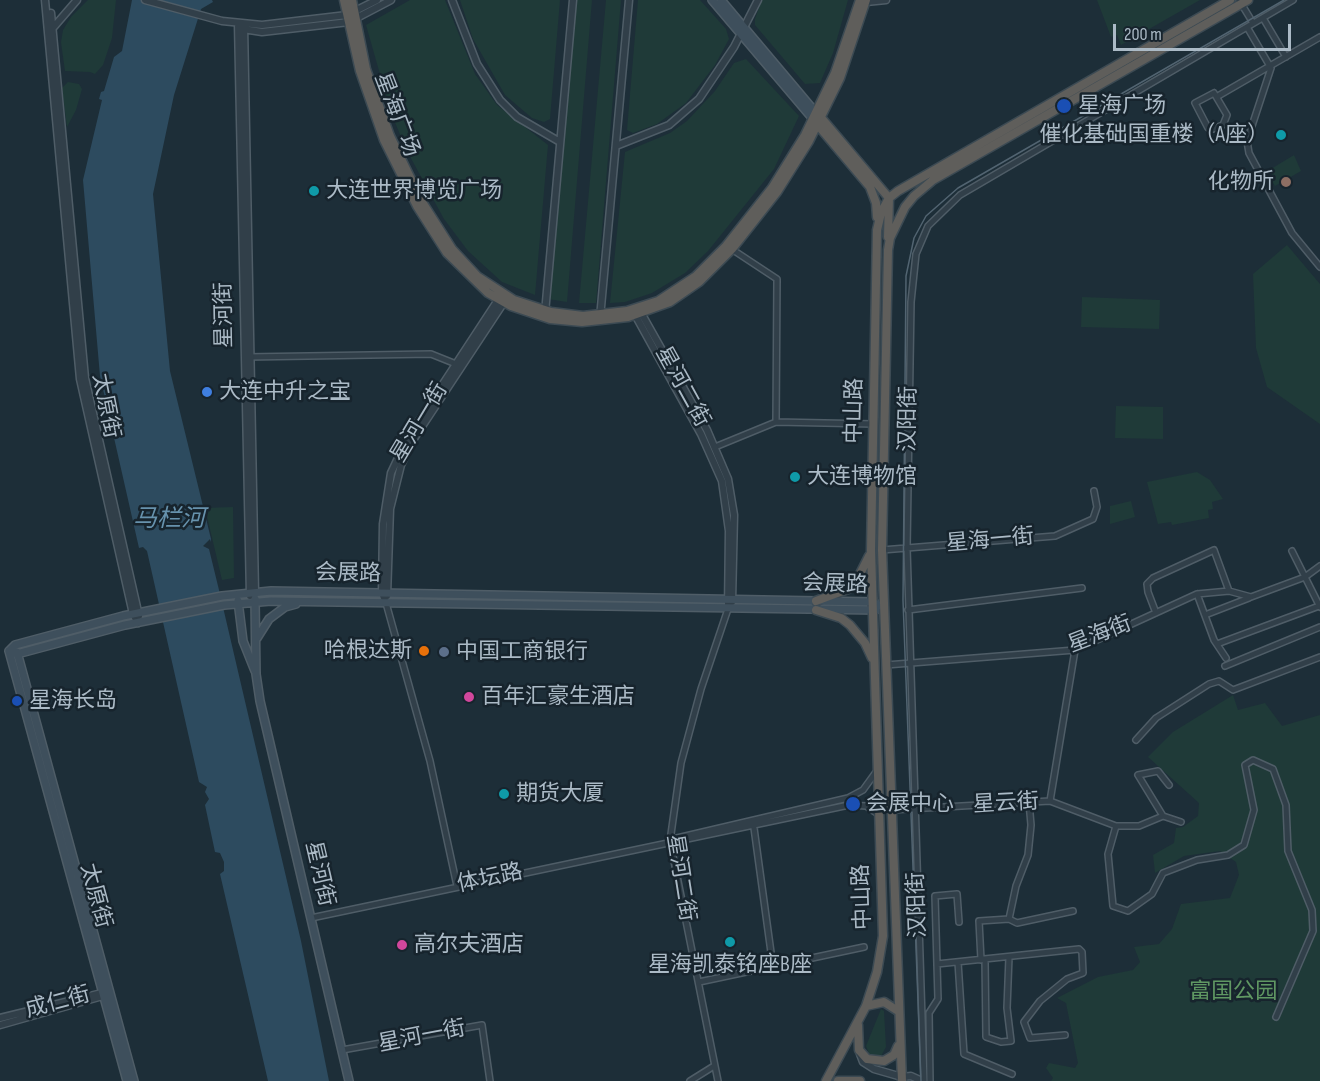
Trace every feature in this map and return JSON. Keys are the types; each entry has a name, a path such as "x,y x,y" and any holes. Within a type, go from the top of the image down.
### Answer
{"highway":[{"name":"星海广场","path":"344,0 351,17 371,106 399,173 447,253 473,281 503,298 571,321 636,312 670,302 690,289 729,247 786,179 840,78 864,1"},
{"name":"星海广场","path":"351,17 352,0"},
{"path":"888,198 1230,0"},
{"name":"中山路","path":"905,1078 899,1041 882,550 888,250 899,217 922,188 1243,1"},
{"path":"817,119 888,198 888,250"},
{"path":"817,119 870,186 876,203 877,230"},
{"name":"中山路","path":"826,1081 867,1006 877,972 883,936 871,550 877,230 888,198"},
{"path":"816,606 856,582 871,550"},
{"path":"816,606 841,618 858,633 871,655 874,667"},
{"path":"867,1006 884,1002 898,1011"},
{"path":"858,1024 859,1050 872,1062 884,1061 897,1051 899,1041"},
{"path":"838,1081 860,1081"}],"main road":[{"path":"712,0 743,32 817,119"},
{"path":"721,0 743,32"},
{"name":"会展路","path":"136,613 222,596 251,593 385,593 730,600 816,606 885,607"},
{"name":"星河街","path":"251,593 255,602 256,674 260,701 349,1081"},
{"name":"星河街","path":"237,594 243,641 256,674"},
{"path":"256,641 261,627 277,612 308,601"},
{"name":"会展路","path":"138,623 224,605 255,602 728,609 816,606"},
{"path":"12,648 136,613"},
{"path":"17,654 138,623"},
{"name":"太原街","path":"12,648 17,654 127,1081"},
{"name":"太原街","path":"12,648 106,993 134,1081"}],"street":[{"path":"47,0 51,29"},
{"path":"51,29 77,0"},
{"path":"145,0 242,27 351,17 392,0"},
{"path":"351,17 377,0"},
{"path":"452,0 472,54 500,100 517,117 560,142"},
{"path":"545,314 573,0"},
{"path":"600,318 629,0"},
{"path":"616,146 658,131 687,111 711,84 743,32 758,0"},
{"path":"864,1 886,0"},
{"name":"汉阳街","path":"923,1081 907,548 911,303 916,254 928,226 948,204 976,185 1293,0"},
{"path":"1243,1 1254,23"},
{"path":"1263,18 1286,57"},
{"name":"星河街","path":"242,27 251,593"},
{"path":"1247,27 1270,66 1247,141 1249,153 1287,225 1320,267"},
{"name":"太原街","path":"51,29 53,80 80,379 136,613"},
{"name":"太原街","path":"51,29 64,140 85,378 136,613"},
{"path":"1218,96 1320,37"},
{"path":"1214,93 1218,96 1227,114 1223,125 1213,129 1208,128 1195,104 1214,93"},
{"path":"729,247 777,279 776,422"},
{"name":"星河一街","path":"458,886 430,761 387,603 383,524 391,473 407,439 503,298"},
{"name":"星河一街","path":"385,593 390,509 401,465 413,440 503,298"},
{"name":"星河二街","path":"636,312 715,447 728,479 734,515 730,600 701,689 681,763 670,841 718,1081"},
{"name":"星河二街","path":"636,312 701,434 722,481 729,531 730,600"},
{"path":"247,357 431,354 456,364"},
{"path":"715,447 776,422 873,424"},
{"name":"星海一街","path":"882,550 1055,536 1093,519 1097,507 1094,491"},
{"path":"1156,613 1147,584 1153,578 1214,550 1229,591"},
{"path":"1217,644 1320,607 1292,551"},
{"path":"1205,615 1305,577 1320,566"},
{"path":"908,610 1082,588"},
{"name":"星海街","path":"886,665 1075,650 1197,594 1229,591 1251,597"},
{"path":"1197,594 1217,644 1226,658"},
{"path":"136,613 138,623"},
{"path":"1225,666 1320,627"},
{"path":"1050,801 1075,650"},
{"path":"1136,740 1156,718 1209,684 1219,681 1233,690 1320,657"},
{"path":"1163,816 1139,826 1116,826 1108,854 1113,906 1128,911 1152,894 1163,873 1197,860 1228,855 1245,845 1254,810 1245,765 1253,760 1274,769 1286,805 1288,851 1312,910 1313,931 1276,1017"},
{"name":"体坛路","path":"310,918 670,841 693,833 848,798 869,784 877,768"},
{"path":"1169,785 1158,771 1138,776 1163,816 1181,822"},
{"name":"星云街","path":"891,810 1050,801 1116,826"},
{"path":"1008,919 1016,886 1028,855 1031,825 1029,802"},
{"name":"体坛路","path":"670,841 694,839 849,805 866,806 878,814"},
{"path":"754,828 759,882 773,967"},
{"path":"930,1081 929,1013 938,999 935,896 957,894 959,922"},
{"path":"1009,957 1007,1008 1011,1041 1001,1042 986,1037 979,921 1008,919 1017,923 1073,911"},
{"path":"699,982 864,947"},
{"path":"937,964 1079,949 1082,952 1083,973 1067,979 1040,1001 1024,1022 1030,1038 1065,1035"},
{"path":"958,962 964,1054 1012,1074"},
{"name":"成仁街","path":"0,1018 106,993"},
{"name":"成仁街","path":"0,1025 106,993"},
{"name":"星河一街","path":"342,1050 482,1025 490,1081"},
{"path":"859,1050 868,1066 905,1078 923,1081"},
{"path":"690,1081 714,1066"}],"green space":[{"path":"88,0 116,0 112,38 103,65 95,74 65,71 61,42 63,30 71,17"},
{"path":"410,0 445,0 475,74 497,105 548,145 535,295 502,282 468,251 444,219 407,151 391,113 366,25"},
{"path":"460,0 560,0 550,119 544,122 532,118 505,95 473,39"},
{"path":"575,0 592,0 567,302 548,299"},
{"path":"606,0 621,0 596,303 579,303"},
{"path":"638,0 700,0 726,29 729,39 715,65 686,103 657,124 633,133 627,130"},
{"path":"762,0 848,0 833,53 820,83 805,84 755,25"},
{"path":"1097,0 1200,0 1121,45 1117,35 1111,37"},
{"path":"746,59 799,116 774,169 708,251 685,273 652,293 625,302 610,303 625,152 670,133 687,121 715,91 734,63"},
{"path":"68,82 79,84 82,89 76,110 67,127 62,88"},
{"path":"1294,155 1301,171 1275,186 1266,172"},
{"path":"1287,245 1320,284 1320,424 1267,387 1256,348 1253,274"},
{"path":"1082,297 1160,300 1159,329 1081,327"},
{"path":"1116,406 1163,407 1163,439 1115,438"},
{"path":"1197,472 1210,480 1223,499 1212,502 1213,509 1208,510 1209,518 1172,525 1171,522 1158,524 1147,482"},
{"path":"1131,501 1135,517 1110,524 1110,506"},
{"path":"233,507 234,578 222,580 205,508"},
{"name":"富国公园","path":"1233,695 1238,710 1265,703 1282,726 1320,715 1320,1081 1051,1081 1053,1078 1046,1068 1049,1063 1075,1068 1078,1063 1066,1003 1057,998 1098,977 1133,970 1140,962 1134,947 1159,944 1172,929 1181,904 1230,898 1239,875 1236,862 1220,851 1184,856 1155,873 1153,855 1174,843 1176,828 1183,827 1198,816 1199,803 1148,757 1173,732"},
{"path":"881,1009 884,1011 886,1047 880,1058 870,1056 866,1046"}],"water":[{"name":"马栏河","path":"132,0 212,0 213,2 201,9 174,95 153,194 170,371 211,539 211,542 210,539 203,546 209,549 219,590 301,941 329,1081 268,1081 220,874 224,871 224,862 220,853 215,852 205,805 209,799 205,792 207,787 199,782 147,551 143,547 139,548 100,376 83,180 102,100 99,99 101,92 104,91 114,57 122,51"}],"tram line":[{"path":"921,1081 903,600 906,276 914,238 926,216 958,188 1284,0"}],"place":[{"name":"星海广场","path":"1064,106"},
{"name":"催化基础国重楼（A座）","path":"1281,135"},
{"name":"化物所","path":"1286,182"},
{"name":"大连世界博览广场","path":"314,191"},
{"name":"大连中升之宝","path":"207,392"},
{"name":"大连博物馆","path":"795,477"},
{"name":"哈根达斯","path":"424,651"},
{"name":"中国工商银行","path":"444,652"},
{"name":"百年汇豪生酒店","path":"469,697"},
{"name":"星海长岛","path":"17,701"},
{"name":"期货大厦","path":"504,794"},
{"name":"会展中心","path":"853,804"},
{"name":"星海凯泰铭座B座","path":"730,942"},
{"name":"高尔夫酒店","path":"402,945"}]}
